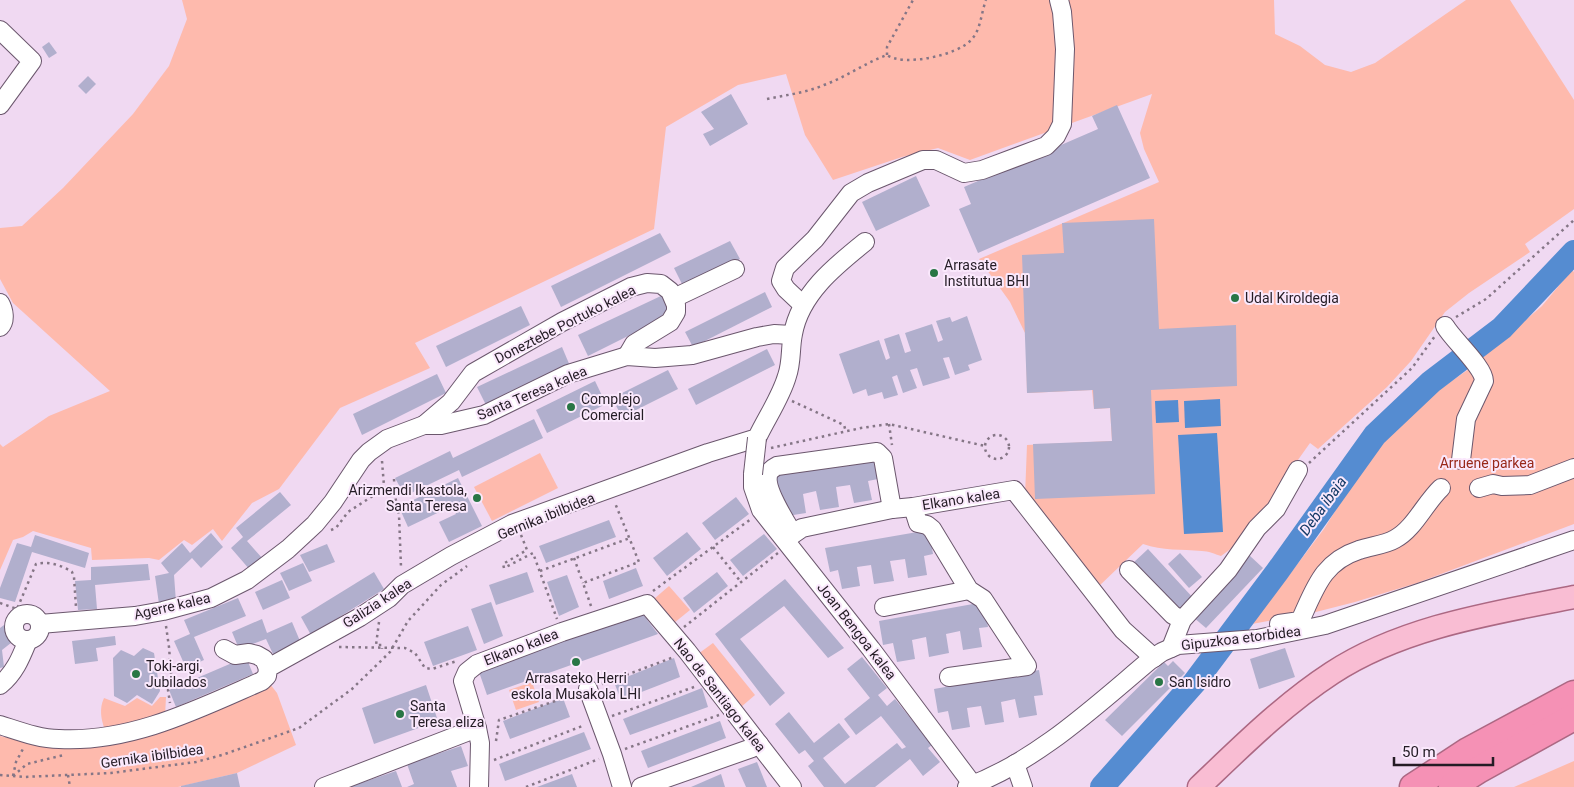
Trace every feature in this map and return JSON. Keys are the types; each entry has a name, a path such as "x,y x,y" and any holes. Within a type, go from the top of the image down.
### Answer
{"highway":[{"path":"1413,787 1468,751 1574,694"},
{"path":"1452,787 1478,770 1574,718"}],"main road":[{"path":"1199,787 1266,723 1332,673 1365,654 1404,638 1478,616 1574,597"}],"street":[{"path":"803,305 786,289 781,280 786,268 815,239 851,193 868,183 923,160 936,160 964,173 982,170 1046,146 1056,136 1062,124 1065,49 1059,0"},
{"path":"0,30 32,61 0,105"},
{"name":"Joan Bengoa kalea","path":"865,242 820,282 803,305 796,319 792,335 791,363 753,474 753,487 761,510 789,537 970,786"},
{"path":"627,356 634,344 670,322 676,312 674,298 735,268"},
{"name":"Doneztebe Portuko kalea","path":"424,425 451,402 472,373 605,300 631,287 647,283 661,284 670,291 674,298"},
{"path":"0,303 4,316 3,324 0,327"},
{"path":"1448,332 1479,367 1484,376 1484,381 1466,419 1461,460"},
{"name":"Santa Teresa kalea","path":"348,479 361,460 387,439 424,425 441,425 484,415 568,374 627,356 655,358 692,355 757,336 774,334 792,335"},
{"name":"Galizia kalea","path":"0,725 57,740 92,739 173,719 262,681 267,676 268,668 360,617 412,580 451,556 524,519 708,453 763,443"},
{"path":"789,537 773,501 769,477 770,472 777,466 877,452 883,458 892,509"},
{"path":"1479,488 1493,484 1502,486 1530,485 1574,468"},
{"path":"1171,648 1182,620 1228,570 1257,528 1276,509 1298,470"},
{"name":"Agerre kalea","path":"40,624 134,616 163,611 211,598 248,580 288,549 315,524 348,479"},
{"path":"1277,635 1275,624 1300,621 1320,579 1332,564 1357,550 1395,539 1408,528 1430,498 1441,488"},
{"name":"Elkano kalea","path":"789,537 802,528 892,509 1014,490 1123,630 1154,658"},
{"path":"913,507 918,523 927,525 932,529 970,590 983,599 1027,666 949,677"},
{"name":"Gipuzkoa etorbidea","path":"970,786 1015,764 1064,731 1154,658 1178,645 1257,639 1325,625 1574,540"},
{"path":"1129,570 1173,615 1182,620"},
{"path":"884,607 970,590"},
{"name":"Elkano kalea","path":"479,787 480,750 478,728 464,681 467,672 477,664 562,632 646,604"},
{"name":"Nao de Santiago kalea","path":"646,604 674,635 792,787"},
{"path":"23,614 32,614 40,624 39,633 28,640 17,635 8,619 23,614"},
{"path":"0,685 9,677 18,664 28,640"},
{"path":"224,649 235,655 249,653 256,655 264,659 268,668"},
{"path":"588,689 622,787"},
{"path":"324,787 478,728"},
{"path":"641,787 759,744"},
{"path":"1015,764 1023,787"}],"path":[{"path":"887,55 887,47 912,0"},
{"path":"887,55 899,60 924,58 945,54 967,44 973,38 986,0"},
{"path":"767,99 803,92 824,85 875,59 887,55"},
{"path":"1298,470 1305,467 1412,368 1439,331 1448,332 1454,318 1486,299 1501,287 1574,220"},
{"path":"786,399 844,425 846,432"},
{"path":"763,443 889,424 985,446"},
{"path":"999,435 1008,442 1009,450 1005,457 993,459 987,454 985,446 991,436 999,435"},
{"path":"382,454 385,488 388,493 394,490"},
{"path":"394,479 394,490 399,515 402,575 412,580"},
{"path":"329,531 336,528 348,512 385,488"},
{"path":"583,583 639,562 614,499"},
{"path":"646,604 654,590 761,510"},
{"name":"Gernika ibilbidea","path":"516,535 528,531"},
{"path":"520,534 527,550 503,564 504,568 533,553 562,632"},
{"path":"540,570 630,538"},
{"path":"713,547 741,582"},
{"path":"674,635 778,553 783,559"},
{"path":"574,558 593,612"},
{"path":"0,603 17,609 36,564 42,562 67,568 72,572 76,611"},
{"name":"Gernika ibilbidea","path":"0,775 111,773 196,762 222,755 299,728 352,689 392,648 408,621 441,585 470,564"},
{"path":"163,611 169,647 172,686"},
{"path":"380,617 376,646 382,645 382,649"},
{"path":"337,647 405,648 418,656 425,668 432,669"},
{"path":"609,718 710,681"},
{"path":"526,787 733,710"},
{"path":"493,760 590,724"},
{"path":"13,776 16,762 24,747 28,733"},
{"path":"13,776 27,764 65,755"},
{"path":"68,775 70,787"}],"green space":[{"path":"182,0 1274,0 1275,34 1300,46 1325,65 1351,72 1375,63 1466,0 1510,0 1574,100 1574,209 1525,244 1530,252 1469,293 1445,312 1411,361 1387,387 1318,449 1310,443 1288,474 1273,506 1249,524 1240,542 1221,556 1204,551 1165,549 1143,544 1097,588 1025,496 1027,445 1112,441 1110,408 1094,409 1092,390 1027,393 1026,335 1010,302 979,259 1159,182 1144,149 1140,133 1152,94 970,160 938,148 902,157 833,180 805,135 786,74 738,85 666,127 654,229 415,343 430,368 340,408 279,489 252,503 222,541 213,529 192,545 184,540 159,560 149,558 92,560 91,548 33,531 13,540 0,570 0,444 3,447 49,416 110,391 13,303 0,279 0,228 22,226 63,188 133,114 169,66 187,19"},
{"name":"Arruene parkea","path":"1572,270 1574,272 1574,524 1417,583 1312,613 1252,624 1324,529 1380,439 1426,399 1469,369 1542,306"},
{"path":"540,453 558,488 492,521 474,487"},
{"path":"669,586 690,610 674,623 654,599"},
{"path":"713,643 755,695 741,707 698,654"},
{"path":"532,682 539,702 516,710 509,690"},
{"path":"270,684 277,693 296,745 237,773 178,787 0,787 0,736 57,749 131,741 179,726"},
{"path":"160,697 166,697 165,716 105,730 101,714 104,698 125,706 137,698 152,706"},
{"path":"1574,761 1574,787 1514,787"}],"water":[{"path":"1220,399 1221,426 1185,428 1184,401"},
{"path":"1178,400 1179,422 1156,423 1155,401"},
{"path":"1217,433 1223,532 1184,534 1178,435"}],"building":[{"path":"49,42 57,53 49,58 42,47"},
{"path":"88,76 96,84 86,94 78,86"},
{"path":"731,94 748,124 710,146 703,134 714,129 701,112"},
{"path":"1117,105 1150,178 978,253 959,209 971,204 964,187 1098,129 1092,116"},
{"path":"916,176 930,206 876,231 862,202"},
{"path":"1154,219 1159,329 1236,325 1237,386 1151,390 1155,494 1035,499 1033,444 1112,441 1110,408 1094,409 1093,390 1027,393 1022,255 1064,253 1062,223"},
{"path":"660,233 671,252 561,307 551,286"},
{"path":"730,241 740,259 684,288 674,268"},
{"path":"765,292 772,307 693,347 685,332"},
{"path":"663,295 672,314 588,356 578,335"},
{"path":"521,306 530,325 446,367 436,346"},
{"path":"967,316 982,360 968,365 970,370 955,375 949,357 943,358 950,378 923,386 917,368 910,370 917,388 903,393 897,375 892,377 898,395 884,399 882,392 868,396 866,389 853,394 839,354 879,340 886,360 890,358 884,339 899,334 905,353 911,351 905,333 932,324 938,342 943,340 936,321 950,317 952,322"},
{"path":"562,347 570,366 487,407 477,387"},
{"path":"767,349 775,365 696,405 688,389"},
{"path":"668,370 678,389 622,417 612,398"},
{"path":"437,374 446,393 362,435 353,414"},
{"name":"Complejo Comercial","path":"595,381 606,404 547,433 536,410"},
{"path":"534,419 543,438 462,477 459,470 405,496 395,478 450,451 453,458"},
{"path":"874,457 878,479 868,481 872,500 854,503 850,485 836,487 839,507 820,510 816,491 803,494 806,513 787,516 783,497 775,498 771,475"},
{"path":"458,478 482,526 449,542 439,522 456,514 452,506 408,527 399,507"},
{"path":"280,492 291,505 247,541 263,559 250,570 231,548 243,537 236,528"},
{"path":"736,497 749,514 715,540 702,523"},
{"path":"609,520 616,537 546,563 539,546"},
{"path":"929,530 933,554 924,556 927,575 908,578 905,559 890,561 894,581 874,584 871,565 857,567 860,586 842,589 838,570 830,572 825,548"},
{"path":"687,532 701,549 667,576 653,558"},
{"path":"211,533 223,547 201,568 192,558 174,575 176,602 159,604 155,576 169,573 161,563 182,543 190,553"},
{"path":"764,534 777,549 743,576 730,560"},
{"path":"35,535 89,553 85,568 32,552 15,602 0,598 0,588 17,543 31,547"},
{"path":"327,544 335,562 309,572 300,555"},
{"path":"1148,549 1195,600 1179,615 1132,564"},
{"path":"1180,553 1202,577 1189,588 1168,564"},
{"path":"1249,555 1263,568 1206,628 1193,617"},
{"path":"303,563 312,581 289,591 280,573"},
{"path":"148,564 150,580 95,585 97,609 78,610 75,581 91,580 91,567"},
{"path":"636,568 643,586 609,599 603,581"},
{"path":"374,572 384,589 311,635 301,617"},
{"path":"527,572 534,592 496,605 489,585"},
{"path":"717,572 728,586 694,613 683,598"},
{"path":"567,575 579,607 559,616 547,582"},
{"path":"785,579 844,648 828,658 784,606 740,639 785,693 770,706 715,634"},
{"path":"282,580 290,598 263,610 255,592"},
{"path":"238,598 246,616 194,637 204,660 186,668 174,641 190,634 184,620"},
{"path":"491,602 503,636 484,644 471,609"},
{"path":"984,602 988,627 979,628 982,647 963,650 960,631 946,634 949,653 929,657 926,637 912,640 915,659 897,662 893,643 883,645 879,621"},
{"path":"642,613 658,634 487,695 479,672"},
{"path":"262,619 267,633 292,622 300,641 273,654 266,639 239,649 232,632"},
{"path":"4,625 16,639 2,650 4,667 0,668 0,628"},
{"path":"468,626 477,650 433,666 424,642"},
{"path":"115,636 116,645 96,648 98,661 75,664 72,641"},
{"name":"Toki-argi, Jubilados","path":"143,648 154,653 160,691 152,704 137,695 127,703 114,696 113,658 121,650 134,656"},
{"path":"1285,648 1295,677 1259,689 1250,659"},
{"path":"246,657 253,674 176,707 169,690"},
{"path":"862,657 887,688 878,695 887,706 895,699 932,745 928,748 940,762 923,776 910,759 875,787 824,787 808,766 814,761 805,750 799,754 775,724 789,712 814,743 839,723 850,737 823,758 845,784 897,743 902,749 906,747 881,716 856,735 844,719 870,698 847,669"},
{"path":"674,658 680,677 621,700 614,682"},
{"path":"1173,661 1185,673 1122,736 1105,720 1164,662 1168,666"},
{"path":"1039,670 1043,695 1034,696 1037,715 1019,718 1015,699 1001,702 1004,722 985,725 981,706 967,708 970,727 952,730 948,711 938,713 934,689"},
{"name":"Santa Teresa eliza","path":"426,685 438,721 374,744 362,708"},
{"path":"702,688 708,707 630,735 623,719"},
{"path":"563,698 570,717 510,739 503,721"},
{"path":"720,721 726,738 648,768 641,751"},
{"path":"584,732 591,749 505,781 499,764"},
{"path":"461,746 468,766 451,771 457,787 407,787 414,784 407,764"},
{"path":"757,762 767,787 746,787 738,769"},
{"path":"396,771 402,787 349,787"},
{"path":"237,773 240,787 181,787 181,786"},
{"path":"572,774 577,787 537,787"},
{"path":"721,774 725,787 691,787"}],"waterway":[{"name":"Deba ibaia","path":"1102,787 1194,683 1277,572 1375,435 1431,382 1502,328 1574,252"}],"place":[{"name":"Arrasate Institutua BHI","path":"934,273"},
{"name":"Udal Kiroldegia","path":"1235,298"},
{"name":"Complejo Comercial","path":"571,407"},
{"name":"Arizmendi Ikastola, Santa Teresa","path":"477,498"},
{"name":"Arrasateko Herri eskola Musakola LHI","path":"576,662"},
{"name":"Toki-argi, Jubilados","path":"136,674"},
{"name":"San Isidro","path":"1159,682"},
{"name":"Santa Teresa eliza","path":"400,714"}]}
